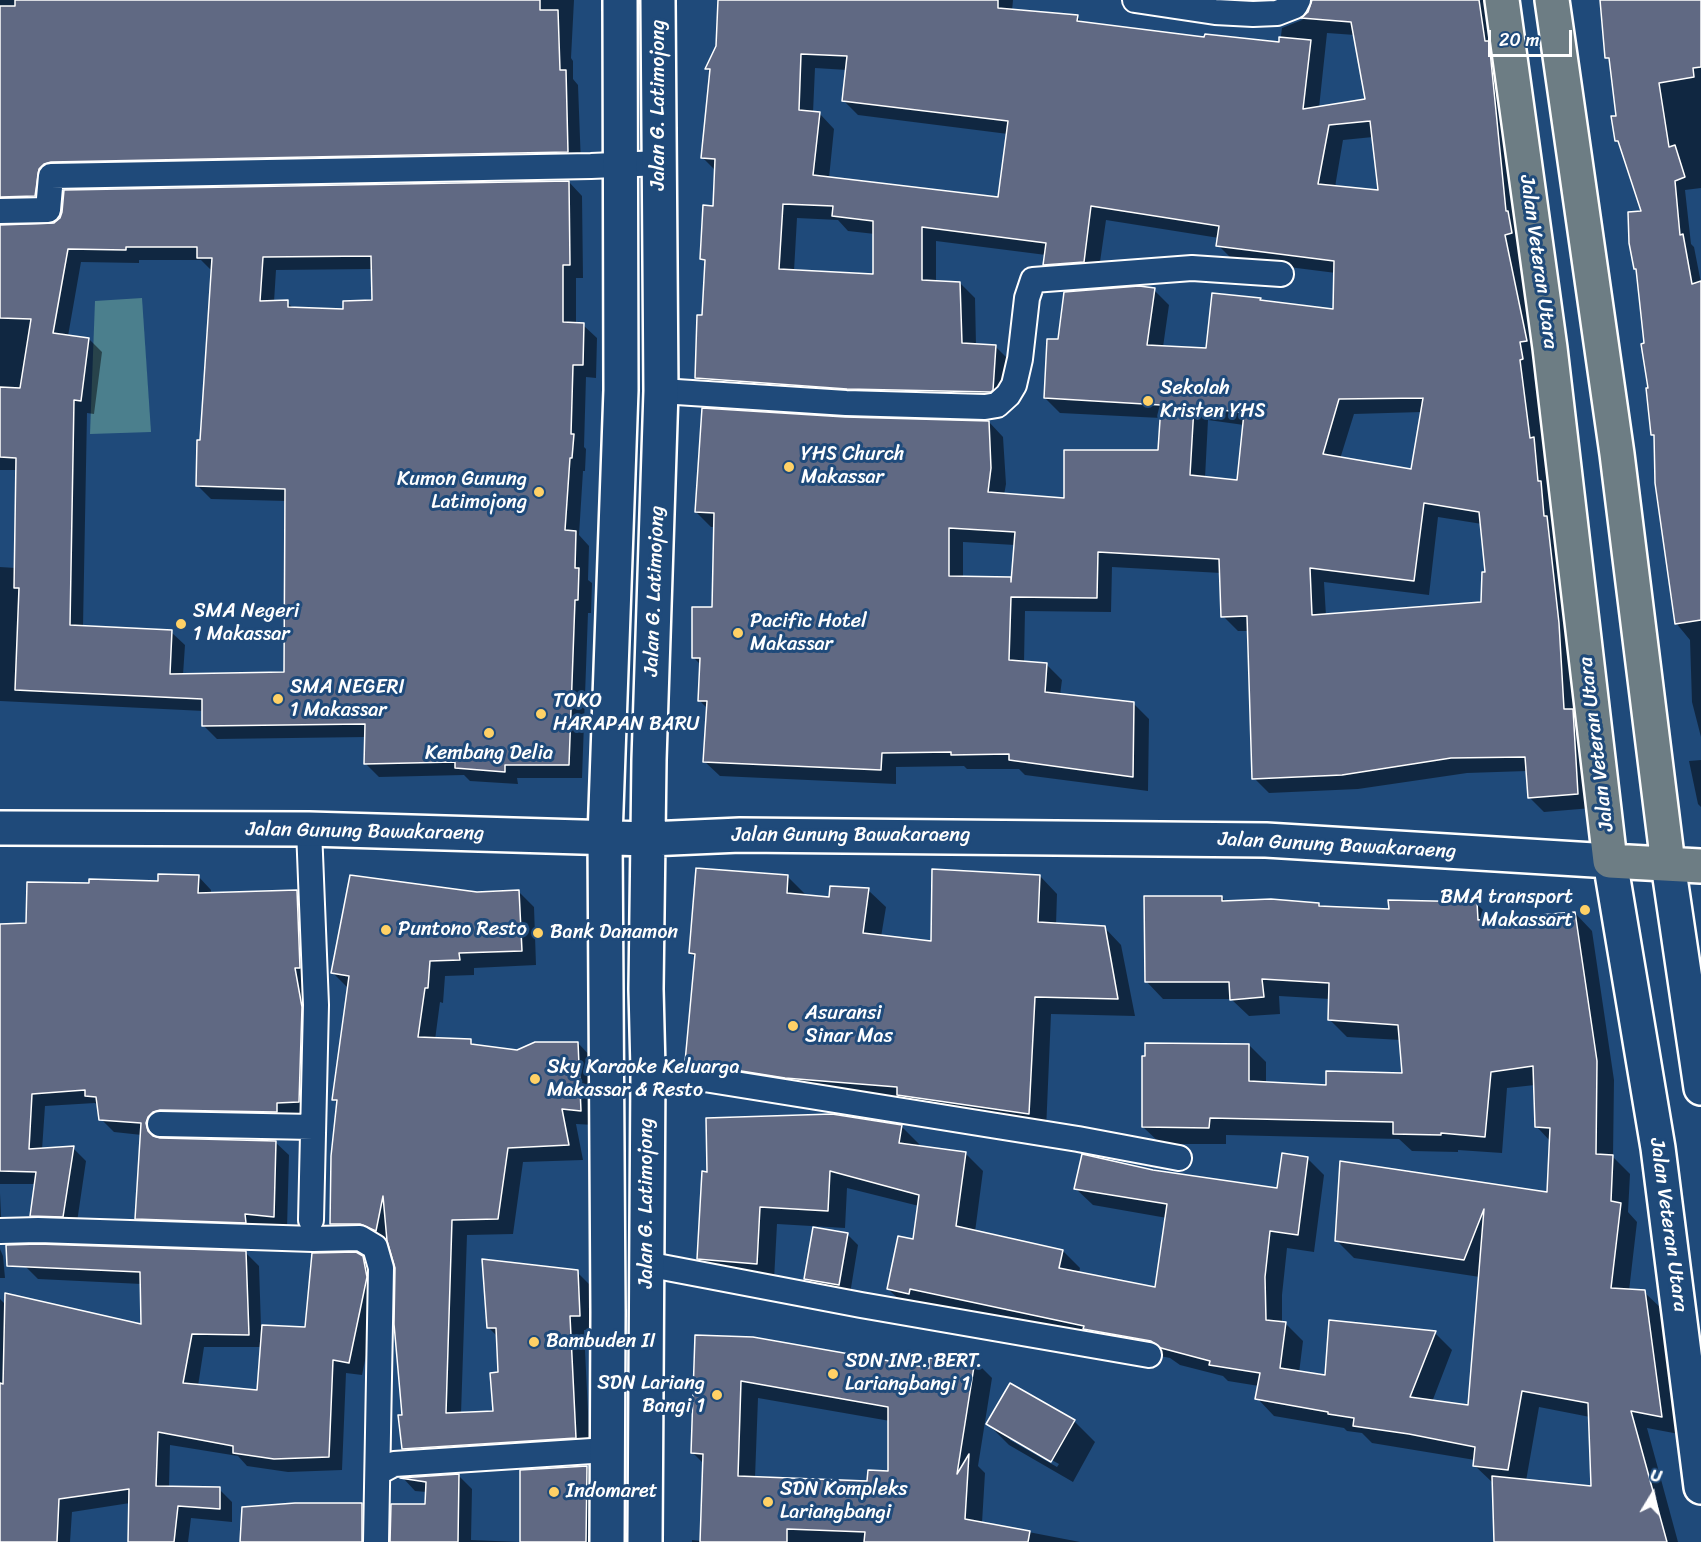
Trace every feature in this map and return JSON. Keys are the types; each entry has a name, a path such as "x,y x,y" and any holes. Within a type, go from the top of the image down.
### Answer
{"highway":[{"name":"Jalan Veteran Utara","path":"1502,0 1550,348 1610,861"},
{"path":"1552,0 1617,454 1668,864"},
{"path":"1550,348 1601,339"},
{"name":"Jalan Gunung Bawakaraeng","path":"1610,861 1701,866"}],"main road":[{"name":"Jalan G. Latimojong","path":"607,1542 605,837 621,390 620,0"},
{"name":"Jalan G. Latimojong","path":"645,1542 648,1070 646,989 650,748 661,391 658,0"},
{"name":"Jalan Gunung Bawakaraeng","path":"0,828 309,829 649,838 752,835 1266,840 1610,861"},
{"name":"Jalan Veteran Utara","path":"1610,861 1658,1148 1701,1487"},
{"path":"1668,864 1701,1088"}],"street":[{"path":"1135,0 1244,14 1277,13 1296,3"},
{"path":"0,211 48,210 51,176 660,163"},
{"path":"661,391 846,403 985,407 997,405 1008,395 1014,385 1020,359 1027,298 1033,280 1192,268 1281,274"},
{"path":"309,829 316,1005 311,1220"},
{"path":"648,1070 1066,1137 1179,1158"},
{"path":"160,1124 313,1127"},
{"path":"0,1231 38,1230 314,1239 360,1238 375,1247 381,1268 376,1542"},
{"path":"646,1264 861,1305 1149,1354"},
{"path":"379,1472 394,1464 607,1450"}],"green space":[{"path":"142,298 151,432 90,434 95,301"}],"building":[{"path":"15,0 540,0 540,10 558,10 560,70 566,70 568,152 51,162 39,169 35,196 0,197 0,6 15,6"},
{"path":"718,0 998,0 998,8 1078,15 1077,21 1204,37 1205,34 1279,42 1279,37 1311,40 1303,109 1365,99 1351,22 1301,18 1308,12 1312,0 1479,0 1485,41 1489,41 1506,211 1508,211 1512,233 1505,235 1527,341 1520,342 1523,359 1520,360 1530,438 1534,437 1538,481 1541,481 1544,516 1547,516 1559,623 1564,709 1573,709 1578,794 1528,798 1525,757 1451,758 1342,775 1252,779 1247,616 1221,617 1219,559 1098,552 1097,598 1011,597 1009,660 1047,663 1045,692 1134,702 1133,777 1009,760 1009,754 882,753 881,770 703,762 707,701 698,701 700,658 692,658 692,607 712,607 714,513 695,512 702,408 845,417 989,421 991,468 988,492 1064,498 1064,450 1158,450 1161,405 1044,398 1047,339 1058,339 1064,292 1139,286 1155,288 1147,345 1206,348 1212,293 1333,309 1334,261 1216,246 1219,226 1091,206 1084,262 1043,265 1046,243 922,227 922,280 960,282 962,343 996,345 991,392 847,389 695,378 697,315 702,315 705,260 700,259 703,205 713,206 715,159 701,158 710,69 705,69 716,46","holes":["801,54 847,56 842,101 1008,121 998,197 813,175 820,112 799,110","1370,121 1378,190 1318,184 1329,125","783,204 833,206 832,216 873,221 873,274 779,269","1423,398 1411,469 1323,454 1339,399","1194,406 1244,413 1237,480 1190,475","1424,503 1479,512 1485,572 1482,572 1481,602 1312,615 1310,568 1414,581","949,528 1015,532 1011,582 1011,577 949,576"]},
{"path":"1600,0 1701,0 1701,67 1693,68 1694,77 1659,83 1669,147 1675,145 1685,177 1675,181 1680,235 1683,234 1692,284 1701,281 1701,620 1675,624 1655,483 1654,435 1651,435 1646,388 1648,388 1641,344 1644,343 1636,269 1634,269 1629,243 1628,212 1641,211 1618,141 1615,141 1611,116 1616,116 1609,58 1605,58"},
{"path":"569,181 570,265 563,265 563,322 584,323 583,365 573,365 571,434 574,434 565,530 576,531 575,568 579,568 578,600 575,600 569,765 505,765 505,772 455,768 455,762 364,764 365,724 202,726 202,699 15,690 19,588 14,588 16,458 0,457 0,387 20,388 31,319 0,318 0,225 54,223 60,218 62,212 64,190","holes":["126,247 197,247 197,258 212,258 200,440 197,440 196,486 285,489 284,672 170,674 172,630 70,625 74,400 81,401 89,338 53,333 68,249 126,250","371,256 372,300 343,301 343,309 288,307 288,300 260,301 263,257"]},
{"path":"696,868 788,875 787,893 829,897 830,886 869,888 863,933 931,941 932,869 1040,875 1038,922 1105,926 1118,999 1035,997 1029,1114 897,1095 897,1087 785,1078 685,1062 695,954 689,953"},
{"path":"158,874 199,875 198,893 297,890 300,968 295,968 302,1007 299,1102 277,1103 277,1112 160,1110 153,1112 146,1123 148,1131 160,1138 276,1141 274,1217 245,1214 246,1223 135,1219 141,1123 99,1120 96,1097 85,1096 85,1090 32,1094 29,1149 74,1146 63,1217 30,1216 36,1172 0,1171 0,924 26,923 27,882 89,883 89,879 158,881"},
{"path":"350,875 477,892 519,890 522,951 459,953 460,960 430,961 428,988 425,988 418,1037 471,1039 471,1044 517,1050 535,1042 578,1042 581,1111 562,1109 569,1145 508,1148 498,1219 452,1220 446,1413 493,1411 490,1373 498,1372 496,1328 487,1328 482,1259 578,1270 580,1316 570,1316 576,1438 402,1449 398,1415 402,1415 394,1324 395,1268 387,1241 383,1196 376,1231 360,1224 330,1224 331,1156 337,1100 332,1100 349,976 331,973"},
{"path":"1144,896 1222,896 1222,901 1271,899 1319,903 1319,906 1389,909 1388,900 1477,902 1478,920 1575,912 1597,1061 1596,1154 1613,1155 1611,1201 1621,1203 1611,1288 1645,1290 1662,1417 1631,1411 1667,1542 1494,1542 1492,1476 1591,1486 1588,1403 1522,1391 1508,1470 1473,1466 1475,1447 1353,1426 1354,1418 1255,1399 1260,1373 1209,1365 1210,1361 1161,1348 1151,1341 1083,1329 1084,1326 910,1289 909,1294 887,1289 898,1236 913,1239 919,1195 830,1171 828,1211 760,1207 757,1264 697,1259 702,1171 707,1172 706,1118 832,1114 902,1125 899,1143 966,1152 956,1226 1063,1250 1059,1268 1155,1287 1167,1204 1074,1189 1082,1154 1153,1170 1277,1188 1282,1153 1308,1157 1298,1235 1270,1231 1265,1277 1266,1320 1286,1322 1280,1368 1325,1375 1329,1320 1436,1331 1410,1397 1468,1405 1484,1209 1464,1260 1335,1241 1340,1161 1547,1192 1550,1128 1535,1127 1533,1066 1491,1072 1485,1137 1441,1133 1441,1135 1393,1134 1393,1122 1210,1118 1209,1128 1142,1127 1142,1056 1145,1056 1145,1043 1249,1044 1249,1081 1326,1085 1326,1071 1402,1073 1398,1025 1328,1020 1329,983 1262,979 1264,997 1230,1000 1229,982 1145,982"},
{"path":"813,1227 848,1233 839,1285 804,1279"},
{"path":"6,1245 246,1251 249,1335 192,1334 183,1383 257,1390 262,1325 305,1327 312,1253 356,1252 363,1256 367,1277 349,1363 333,1360 329,1457 274,1459 233,1453 233,1446 158,1432 156,1486 220,1487 220,1509 178,1506 174,1542 128,1542 129,1489 59,1499 57,1542 0,1542 0,1383 3,1384 5,1293 141,1324 140,1272 7,1266"},
{"path":"695,1335 753,1337 929,1368 929,1358 975,1360 957,1474 969,1454 965,1519 1030,1531 1028,1542 864,1542 865,1532 787,1529 787,1542 700,1542 703,1454 691,1453","holes":["741,1381 888,1407 888,1471 868,1470 867,1481 738,1476"]},
{"path":"1010,1383 1075,1420 1051,1462 986,1424"},
{"name":"Indomaret","path":"587,1466 586,1542 520,1542 520,1470"},
{"path":"459,1474 458,1542 390,1542 391,1504 425,1504 426,1482 400,1478"},
{"path":"295,1503 362,1503 362,1542 240,1542 242,1507"}],"place":[{"name":"Sekolah Kristen YHS","path":"1148,401"},
{"name":"YHS Church Makassar","path":"789,467"},
{"name":"Kumon Gunung Latimojong","path":"539,492"},
{"name":"SMA Negeri 1 Makassar","path":"181,624"},
{"name":"Pacific Hotel Makassar","path":"738,633"},
{"name":"SMA NEGERI 1 Makassar","path":"278,699"},
{"name":"TOKO HARAPAN BARU","path":"541,714"},
{"name":"Kembang Delia","path":"489,733"},
{"name":"BMA transport Makassart","path":"1585,910"},
{"name":"Puntono Resto","path":"386,930"},
{"name":"Bank Danamon","path":"538,933"},
{"name":"Asuransi Sinar Mas","path":"793,1026"},
{"name":"Sky Karaoke Keluarga Makassar & Resto","path":"535,1079"},
{"name":"Bambuden II","path":"534,1342"},
{"name":"SDN INP. BERT. Lariangbangi 1","path":"833,1374"},
{"name":"SDN Lariang Bangi 1","path":"717,1395"},
{"name":"Indomaret","path":"554,1492"},
{"name":"SDN Kompleks Lariangbangi","path":"768,1502"}]}
